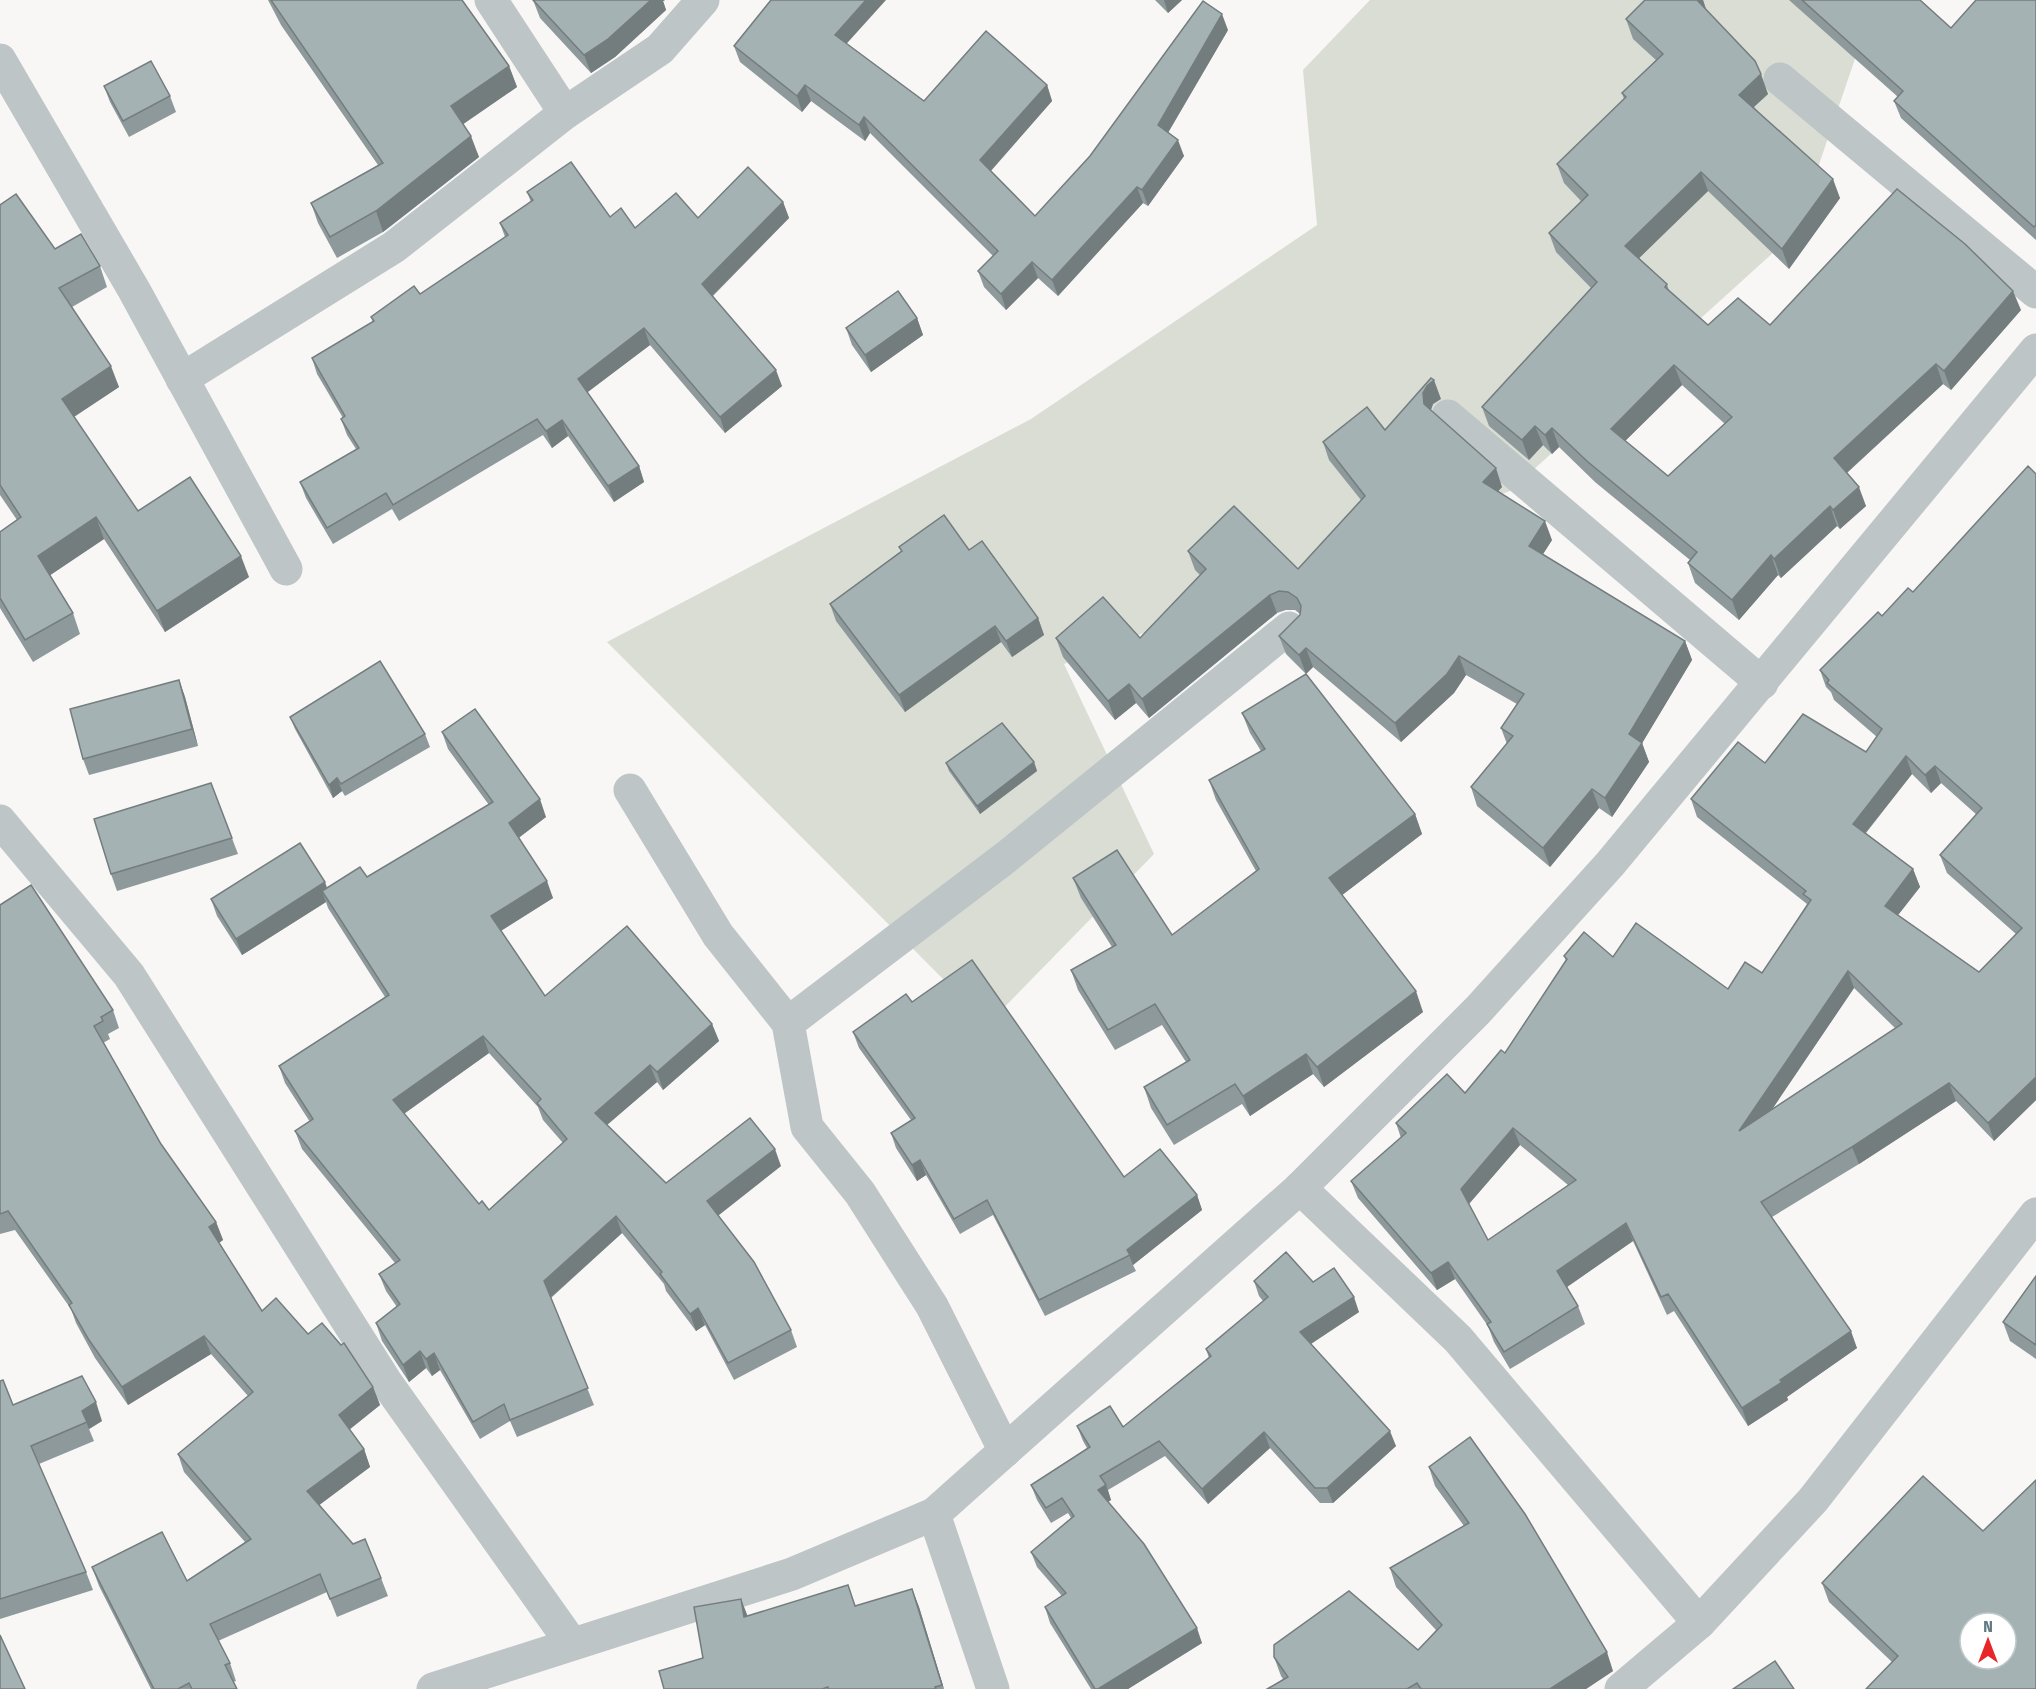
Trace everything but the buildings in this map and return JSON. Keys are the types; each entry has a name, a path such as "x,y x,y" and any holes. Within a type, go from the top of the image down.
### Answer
{"street":[{"path":"491,0 565,113"},
{"path":"182,379 394,247 565,113 660,49 704,0"},
{"path":"0,60 128,280 286,568"},
{"path":"1780,79 2036,292"},
{"path":"433,1689 792,1574 934,1514 1300,1188 1478,1010 1610,864 2033,360"},
{"path":"1448,416 1762,683"},
{"path":"788,1023 1005,858 1289,628"},
{"path":"630,790 718,935 788,1023 807,1127 860,1193 932,1306 1005,1451"},
{"path":"0,821 129,975 386,1382 572,1644"},
{"path":"1300,1188 1458,1339 1699,1623"},
{"path":"1621,1689 1699,1623 1813,1500 2036,1214"},
{"path":"934,1514 993,1689"}],"shaded area":[{"path":"1370,0 1875,0 1796,232 1510,491 1064,664 1154,854 988,1024 607,642 1031,419 1317,225 1303,70"}]}
